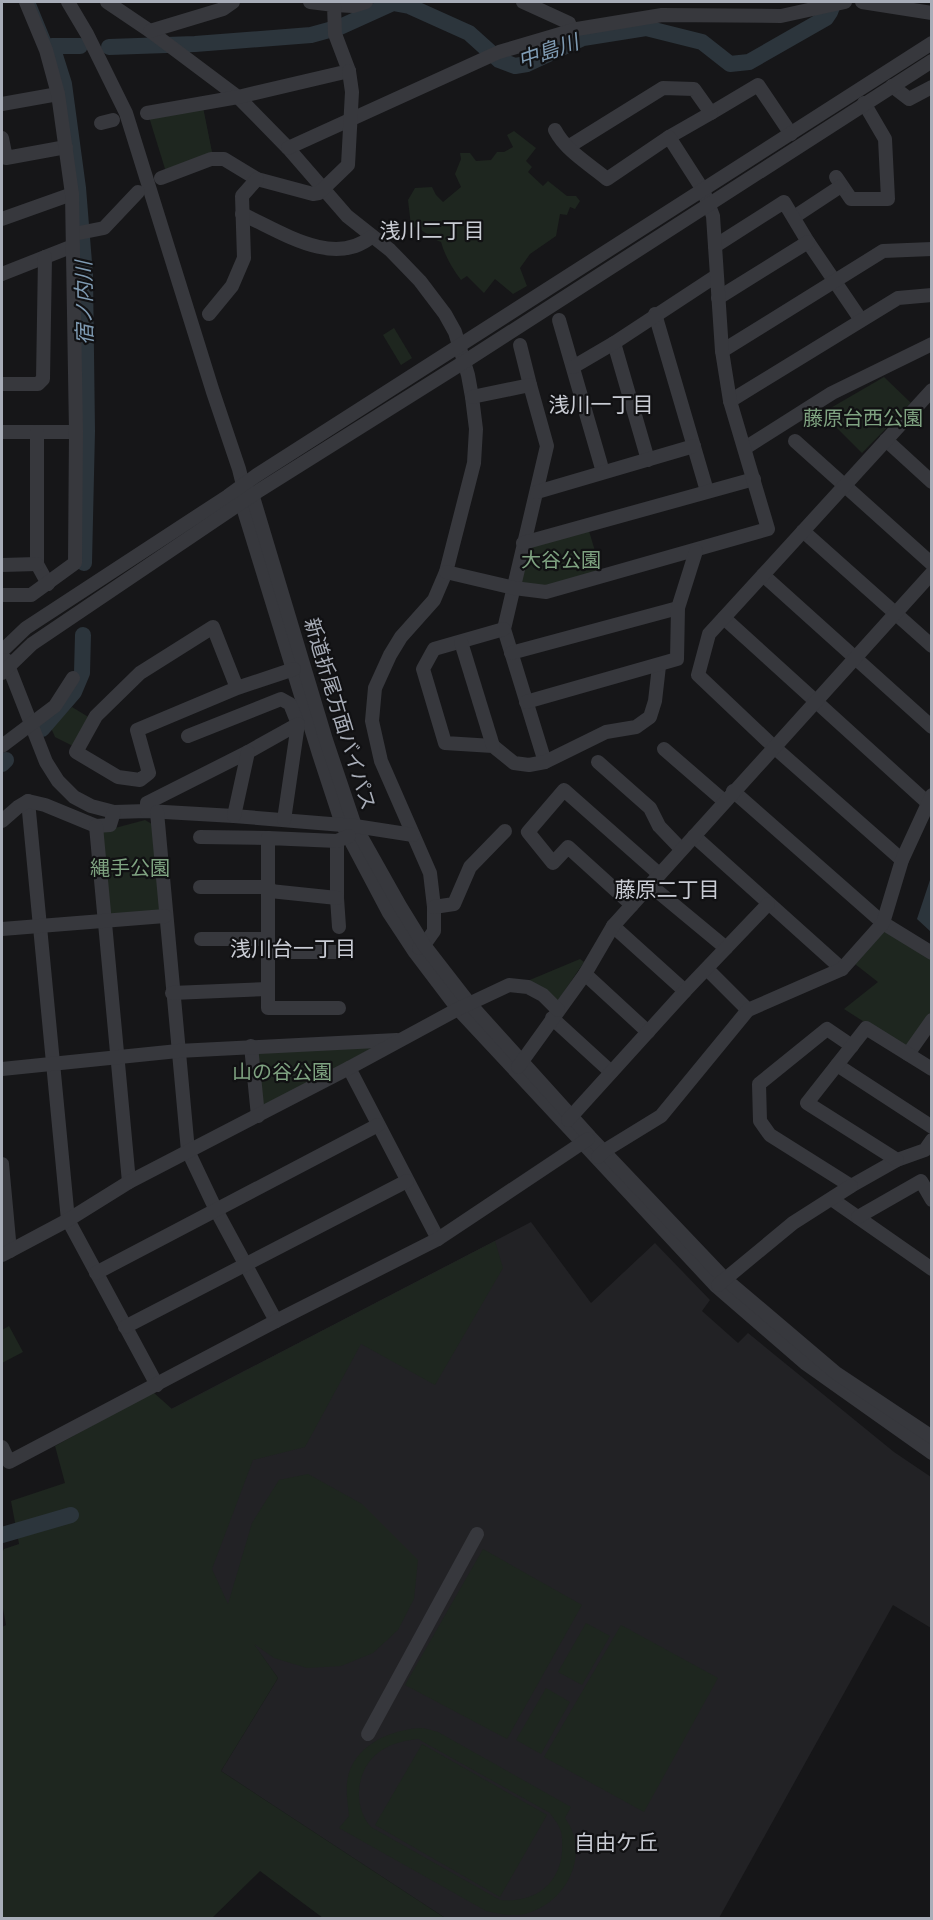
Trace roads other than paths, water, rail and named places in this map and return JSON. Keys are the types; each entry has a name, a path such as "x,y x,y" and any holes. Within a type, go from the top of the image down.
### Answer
{"street":[{"path":"2,596 31,595 75,563 75,238 72,194 58,94 46,50 26,2"},
{"path":"68,2 87,34 126,113 239,469 319,754 346,832 337,898 339,927"},
{"path":"107,2 238,97 288,148 347,216 390,250 420,281 445,314 455,332 472,398 476,429 474,463 446,572 434,600 401,637 375,688 372,721 381,761 430,873 434,931 419,948"},
{"path":"155,35 223,9 232,2"},
{"path":"310,2 353,6 366,2"},
{"path":"523,2 569,24 571,31"},
{"path":"288,148 499,52 571,31 662,15 781,16 820,5 845,2"},
{"path":"862,2 932,13"},
{"path":"161,178 211,159 224,159 257,179 313,194 323,190 348,165 352,92 348,71 334,29 334,5"},
{"path":"5,669 32,644 248,500 464,362 706,197 791,134 932,43"},
{"path":"346,832 284,820 114,812 91,806 74,797 58,781 46,762 31,722 5,669 2,650 26,628 459,345 932,61"},
{"path":"147,113 238,97 348,71"},
{"path":"555,130 561,141 607,178 669,137 758,85 791,134"},
{"path":"892,86 909,99 932,87"},
{"path":"568,147 663,88 694,89 711,113"},
{"path":"2,104 58,94"},
{"path":"794,217 838,182 851,199 888,199 885,139 864,103"},
{"path":"446,572 514,588 546,592 768,529 746,448 730,401 722,351 713,216 706,197 669,137"},
{"path":"2,138 6,158 66,147"},
{"path":"209,314 232,286 244,258 242,196 257,179"},
{"path":"2,274 45,257 75,238 104,228 138,192"},
{"path":"2,219 72,194"},
{"path":"715,246 784,202 807,242 861,320"},
{"path":"242,214 307,243 332,250 349,249 363,244 372,237"},
{"path":"718,298 807,242"},
{"path":"722,351 883,251 932,249"},
{"path":"2,384 38,384 43,379 45,257"},
{"path":"573,367 716,276"},
{"path":"730,401 898,298 932,295"},
{"path":"656,315 707,491"},
{"path":"559,320 603,472"},
{"path":"614,343 648,460"},
{"path":"520,345 547,446 504,629 545,762"},
{"path":"746,448 832,393 932,345"},
{"path":"472,398 531,385"},
{"path":"902,860 774,747 698,675 709,634 886,440 929,397"},
{"path":"2,432 76,432"},
{"path":"37,432 37,564 48,584"},
{"path":"886,440 932,482"},
{"path":"795,441 932,564"},
{"path":"537,492 694,446"},
{"path":"523,543 754,479"},
{"name":"新道折尾方面バイパス","path":"248,500 326,740 346,832 400,906 419,948 464,1006 518,1066 720,1282 805,1363 930,1442"},
{"path":"803,531 932,646"},
{"path":"526,702 659,666 677,659 678,608 696,551"},
{"path":"2,565 37,564"},
{"path":"518,1066 585,974 613,926 932,573"},
{"path":"763,575 932,727"},
{"path":"511,653 678,608"},
{"path":"600,1154 661,1116 748,1010 842,969 883,923 902,860 930,799 815,701 724,618"},
{"path":"237,688 213,627 140,673 96,716 76,752 118,777 140,780 148,773 137,730 237,688 294,669"},
{"path":"493,746 445,743 423,669 434,649 504,629"},
{"path":"461,642 493,746 514,764 529,765 545,762 606,732 636,727 650,717 655,701 659,666"},
{"path":"2,746 55,706 73,678"},
{"path":"188,736 281,699 290,704 298,724 284,820"},
{"path":"276,1321 216,1210 188,1151 165,916 152,812 147,803 298,724"},
{"path":"664,749 729,796 883,923 931,951"},
{"path":"234,816 248,752"},
{"path":"598,762 650,807 659,826 681,849"},
{"path":"632,905 568,847 553,863 528,832 564,790 659,874"},
{"path":"2,821 28,801 45,805 96,826 110,825 114,812"},
{"path":"28,801 68,1220 157,1385"},
{"path":"96,826 129,1182"},
{"path":"434,907 454,904 470,867 505,831"},
{"path":"200,837 268,838 346,832 413,835"},
{"path":"694,836 842,969"},
{"path":"268,838 268,1008 339,1008"},
{"path":"650,885 726,948"},
{"path":"200,887 269,889 337,898"},
{"path":"569,1119 685,991 768,904"},
{"path":"2,929 165,916"},
{"path":"613,926 685,991"},
{"path":"201,939 339,952"},
{"path":"707,969 748,1010"},
{"path":"585,974 648,1032"},
{"path":"2,1164 6,1253 68,1220 129,1182 464,1006 509,985 528,987 543,995 555,1014 611,1072"},
{"path":"172,993 268,989"},
{"path":"908,1054 932,1020"},
{"path":"897,1160 807,1102 866,1028 932,1069"},
{"path":"851,1186 770,1135 760,1121 759,1084 827,1029 852,1046"},
{"path":"2,1069 178,1051 401,1039"},
{"path":"251,1046 258,1116"},
{"path":"837,1065 932,1127"},
{"path":"349,1068 438,1239"},
{"path":"96,1273 378,1125"},
{"path":"2,1447 9,1462 276,1321 438,1239 586,1140"},
{"path":"720,1282 793,1223 897,1160 925,1150 932,1140"},
{"path":"125,1327 407,1181"},
{"path":"858,1217 921,1181 932,1200"},
{"path":"832,1200 932,1269"},
{"path":"368,1734 477,1534"}],"waterway":[{"path":"34,2 52,46"},
{"name":"中島川","path":"109,47 195,44 311,35 340,27 393,3 409,6 469,33 499,60 515,66 527,64 583,38 646,28 702,42 730,64 749,62 826,18 834,2"},
{"name":"宿ノ内川","path":"80,46 52,46 64,84 78,188 85,275 87,431 84,563"},
{"name":"宿ノ内川","path":"42,729 74,692 82,673 83,635"},
{"name":"宿ノ内川","path":"2,764 6,760"},
{"name":"宿ノ内川","path":"2,1535 71,1515"}],"district":[{"name":"浅川二丁目","path":"432,230"},
{"name":"浅川一丁目","path":"601,404"},
{"name":"藤原二丁目","path":"667,889"},
{"name":"浅川台一丁目","path":"293,948"},
{"name":"自由ケ丘","path":"616,1842"}],"park label":[{"name":"藤原台西公園","path":"863,418"},
{"name":"大谷公園","path":"561,560"},
{"name":"縄手公園","path":"130,868"},
{"name":"山の谷公園","path":"282,1072"}]}
